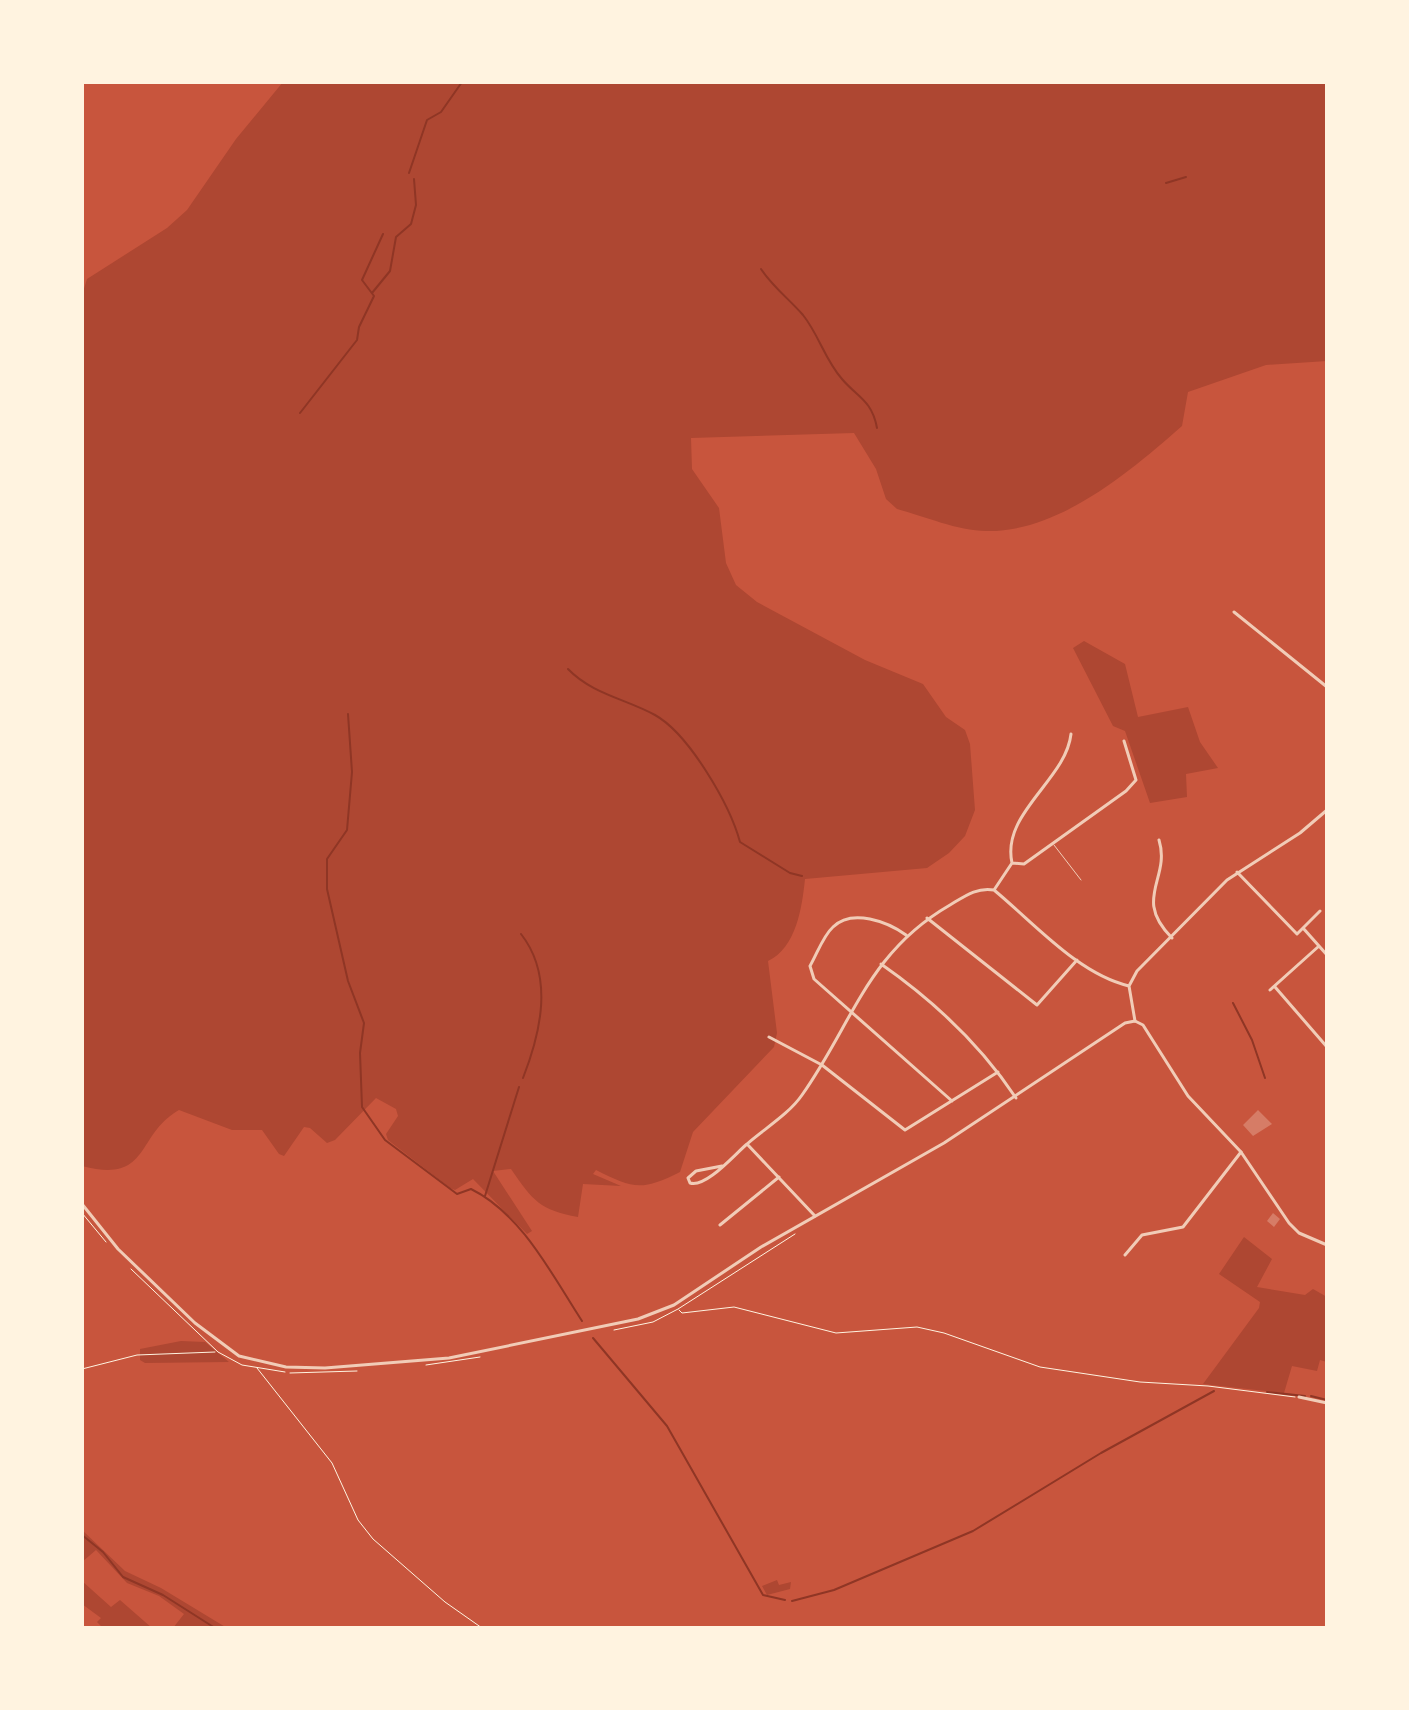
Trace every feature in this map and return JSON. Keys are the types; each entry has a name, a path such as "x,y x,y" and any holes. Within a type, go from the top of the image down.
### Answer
{"street":[{"path":"1327,563 1327,679"},
{"path":"1234,612 1327,687"},
{"path":"994,890 1012,863 1009,851 1022,818 1069,750 1071,734"},
{"path":"1012,863 1024,864 1054,845 1136,780 1124,741"},
{"path":"1135,1021 1129,986 1137,971 1237,872 1300,833 1327,810"},
{"path":"1159,840 1161,858 1151,905 1157,919 1172,938"},
{"path":"1237,872 1297,934 1320,911"},
{"path":"722,1166 696,1171 688,1178 690,1183 701,1183 722,1166 799,1099 822,1065 849,1010 906,935 927,918 981,888 994,890 1078,960 1112,982 1129,986"},
{"path":"927,918 1037,1005 1078,960"},
{"path":"906,935 887,923 851,919 831,928 810,966 814,979 823,990 952,1101"},
{"path":"1303,928 1327,955"},
{"path":"1270,990 1319,946"},
{"path":"881,964 931,999 998,1072 1016,1098"},
{"path":"1275,987 1327,1047"},
{"path":"82,1204 118,1249 222,1346 239,1356 272,1365 325,1368 449,1358 638,1319 674,1305 779,1237 1016,1098 1125,1023 1135,1021 1143,1025 1188,1096 1241,1152 1289,1223 1299,1233 1327,1245"},
{"path":"769,1037 822,1065 905,1130 998,1072"},
{"path":"747,1144 815,1216"},
{"path":"1125,1255 1142,1235 1183,1227 1241,1152"},
{"path":"720,1225 779,1177"},
{"path":"1299,1397 1327,1403"}],"lane":[{"path":"1054,845 1081,880"}],"path":[{"path":"608,1330 653,1322 798,1232"},
{"path":"674,1305 682,1313 715,1307 747,1309 836,1333 917,1327 944,1333 1040,1367 1140,1382 1208,1386 1299,1397"},
{"path":"82,1369 137,1355 218,1352 257,1368 326,1374 368,1370"},
{"path":"420,1366 445,1365 491,1354"},
{"path":"257,1368 332,1463 358,1520 373,1539 445,1602 482,1628"}],"shaded area":[{"path":"283,82 1327,82 1327,361 1266,365 1188,392 1182,426 1117,480 1066,511 1013,529 964,529 897,509 886,499 876,469 854,433 691,438 692,469 719,508 726,563 736,585 757,602 865,660 923,684 946,717 965,730 970,744 975,810 965,836 949,853 927,868 805,879 796,926 785,947 768,961 777,1033 774,1047 693,1132 680,1172 655,1183 637,1185 619,1181 596,1170 593,1174 621,1186 583,1184 578,1217 555,1211 538,1202 511,1169 493,1171 532,1231 527,1234 473,1179 455,1190 450,1188 388,1140 386,1134 398,1116 396,1109 376,1098 335,1140 327,1143 310,1128 304,1127 284,1156 279,1154 262,1130 232,1130 179,1110 165,1120 131,1163 104,1170 82,1166 82,295 87,279 167,228 187,210 236,139"},
{"path":"1084,641 1125,664 1138,717 1188,707 1200,742 1218,768 1186,774 1187,797 1150,803 1125,731 1113,726 1073,648"},
{"path":"1244,1237 1272,1259 1257,1287 1305,1295 1313,1289 1327,1297 1327,1362 1320,1360 1317,1371 1292,1366 1284,1393 1203,1384 1259,1308 1260,1302 1219,1274"},
{"path":"181,1341 205,1342 229,1362 145,1363 140,1360 140,1349"},
{"path":"82,1530 125,1571 161,1588 227,1628 173,1628 184,1614 159,1596 127,1583 96,1550 82,1562"},
{"path":"777,1580 779,1585 791,1582 790,1589 767,1595 762,1586"},
{"path":"82,1581 111,1607 120,1600 152,1628 103,1628 97,1622 101,1618 82,1604"}],"building":[{"path":"1258,1110 1272,1124 1253,1136 1243,1125"},
{"path":"1273,1213 1280,1219 1274,1227 1267,1221"}],"waterway":[{"path":"409,173 427,120 441,112 462,82"},
{"path":"1166,183 1186,177"},
{"path":"372,293 390,271 396,237 411,224 416,205 414,179"},
{"path":"300,413 357,340 359,327 374,296 362,280 383,234"},
{"path":"761,269 803,315 836,372 872,411 877,428"},
{"path":"568,669 588,684 644,709 668,724 694,754 718,791 740,842 790,873 802,876"},
{"path":"348,714 352,772 347,830 327,859 327,889 348,981 364,1023 360,1053 362,1107 385,1140 457,1194 471,1189 506,1214 534,1247 582,1321"},
{"path":"521,934 538,968 541,986 539,1023 523,1078"},
{"path":"1233,1003 1252,1040 1265,1078"},
{"path":"485,1196 519,1087"},
{"path":"593,1338 667,1426 763,1595 785,1600"},
{"path":"792,1601 834,1590 973,1531 1101,1453 1214,1391"},
{"path":"1267,1392 1305,1396"},
{"path":"1311,1396 1327,1400"},
{"path":"82,1535 103,1552 123,1577 163,1595 215,1628"}]}
